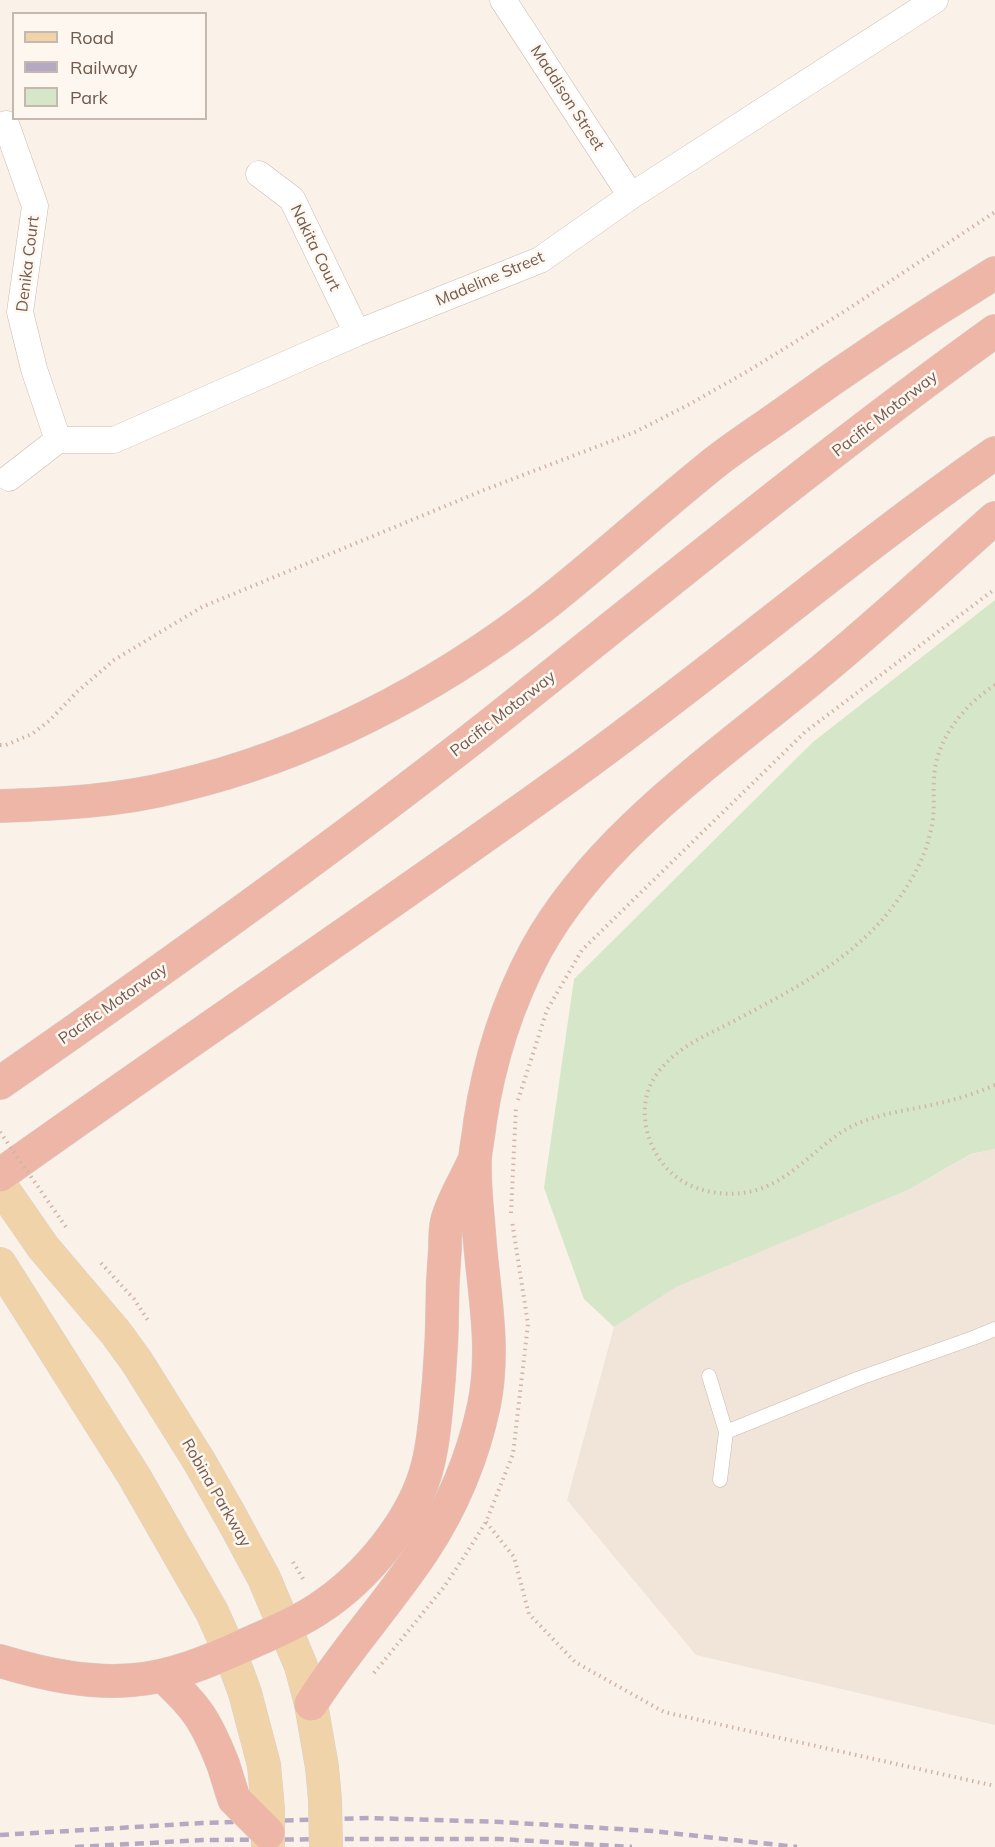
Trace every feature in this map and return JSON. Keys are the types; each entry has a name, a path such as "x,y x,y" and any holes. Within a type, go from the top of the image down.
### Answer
{"highway":[{"path":"0,806 72,803 186,784 237,770 306,745 415,690 482,649 538,610 728,453 820,387 948,301 995,273"},
{"name":"Pacific Motorway","path":"0,1083 315,858 493,722 760,510 995,331"},
{"path":"0,1175 563,780 771,623 923,503 995,453"},
{"path":"311,1704 346,1651 423,1551 462,1479 476,1439 485,1400 489,1361 488,1308 479,1234 475,1159 484,1096 497,1040 517,989 537,948 593,868 635,825 848,650 995,518"},
{"path":"0,1661 34,1672 66,1678 134,1680 163,1676 230,1652 317,1610 356,1579 388,1542 417,1493 428,1467 434,1435 447,1221 475,1159"},
{"path":"163,1676 189,1700 199,1713 211,1734 234,1800 268,1840"}],"main road":[{"name":"Robina Parkway","path":"0,1185 56,1239 199,1461 264,1578 301,1666 311,1704 322,1767 326,1847"},
{"path":"3,1268 134,1476 212,1612 230,1652 254,1722 264,1765 268,1840"}],"street":[{"name":"Maddison Street","path":"503,0 631,196"},
{"name":"Madeline Street","path":"58,440 114,440 357,333 540,260 631,196 936,0"},
{"name":"Denika Court","path":"6,124 35,206 20,312 34,369 58,440"},
{"name":"Nakita Court","path":"259,174 292,199 357,333"},
{"path":"9,478 58,440"}],"lane":[{"path":"726,1432 857,1379 995,1329"},
{"path":"709,1376 726,1432 720,1480"}],"path":[{"path":"0,745 32,734 114,660 202,607 484,490 635,432 748,371 995,212"},
{"path":"368,1679 444,1587 486,1522 513,1454 528,1324 511,1215 516,1103 547,1010 582,950 804,732 995,590"},
{"path":"995,685 983,692 963,712 944,742 934,778 935,802 927,847 917,871 887,914 869,934 827,968 723,1027 697,1038 676,1054 657,1073 647,1093 644,1110 645,1126 656,1154 678,1178 711,1192 744,1193 794,1171 827,1143 860,1122 900,1109 921,1107 969,1096 995,1085"},
{"path":"0,1132 56,1239"},
{"path":"486,1522 514,1557 529,1614 575,1662 664,1712 995,1786"}],"shaded area":[{"path":"995,1149 995,1725 696,1655 567,1500 614,1327 675,1287 908,1190 972,1154"}],"green space":[{"path":"995,600 995,1149 971,1154 908,1190 676,1287 614,1327 584,1299 544,1188 574,979 813,742"}],"railway":[{"path":"0,1835 202,1823 369,1818 501,1822 652,1831 797,1847"},
{"path":"75,1847 203,1840 365,1839 500,1839 632,1847"}]}
